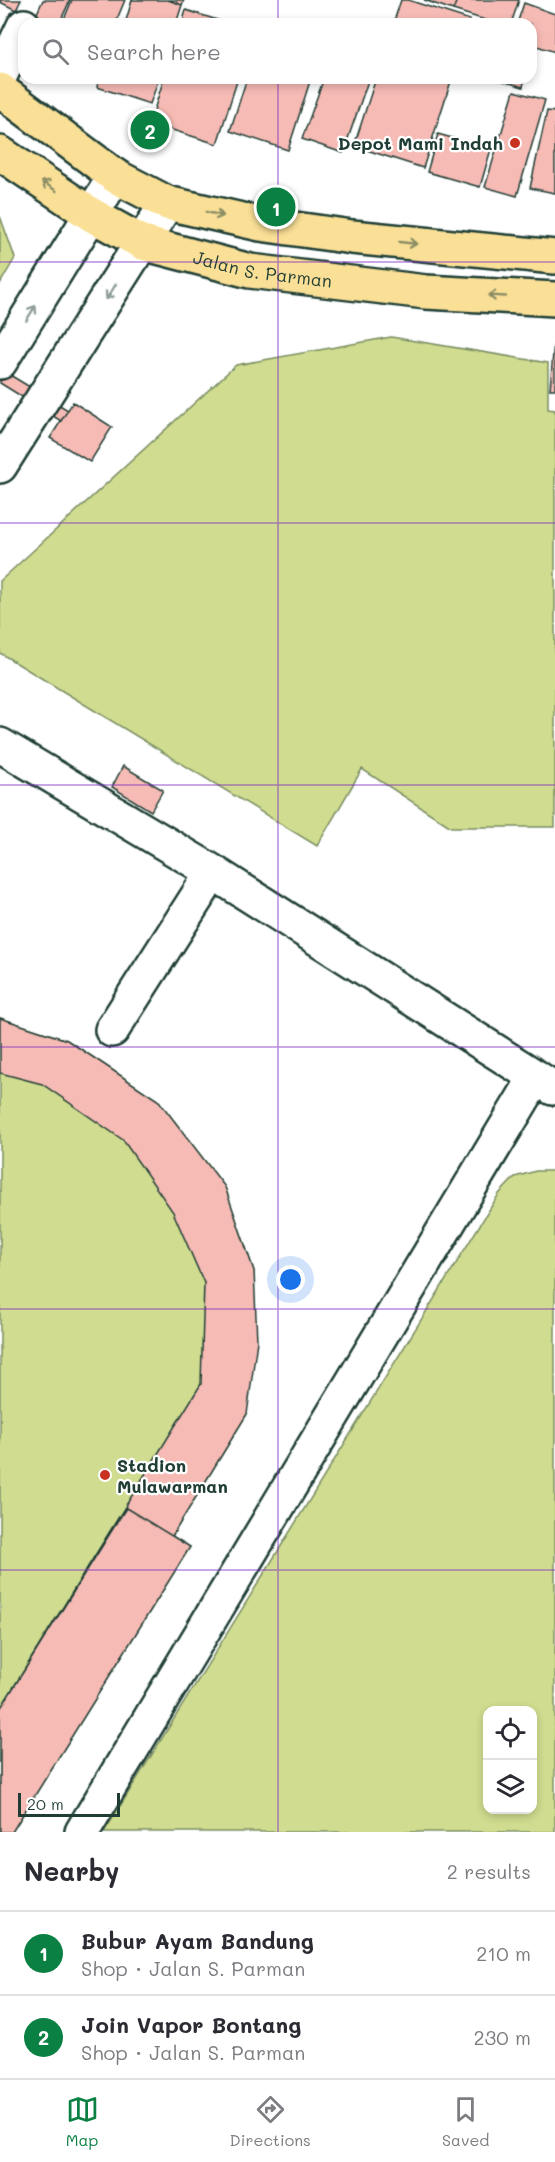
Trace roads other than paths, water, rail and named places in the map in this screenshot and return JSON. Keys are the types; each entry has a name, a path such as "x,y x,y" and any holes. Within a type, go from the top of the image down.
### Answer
{"main road":[{"path":"0,90 115,176 167,203 260,224 352,237 555,257"},
{"name":"Jalan S. Parman","path":"0,153 92,215 143,243 250,270 426,292 555,299"}],"street":[{"path":"27,18 36,0"},
{"path":"0,76 18,38"},
{"path":"0,362 115,176"},
{"path":"0,466 167,203"},
{"path":"0,746 213,872 546,1083 82,1832"},
{"path":"112,1030 213,872"}],"place":[{"name":"Join Vapor Bontang","path":"150,130"},
{"name":"Depot Mami Indah","path":"515,143"},
{"name":"Bubur Ayam Bandung","path":"276,207"},
{"name":"Stadion Mulawarman","path":"105,1475"}]}
